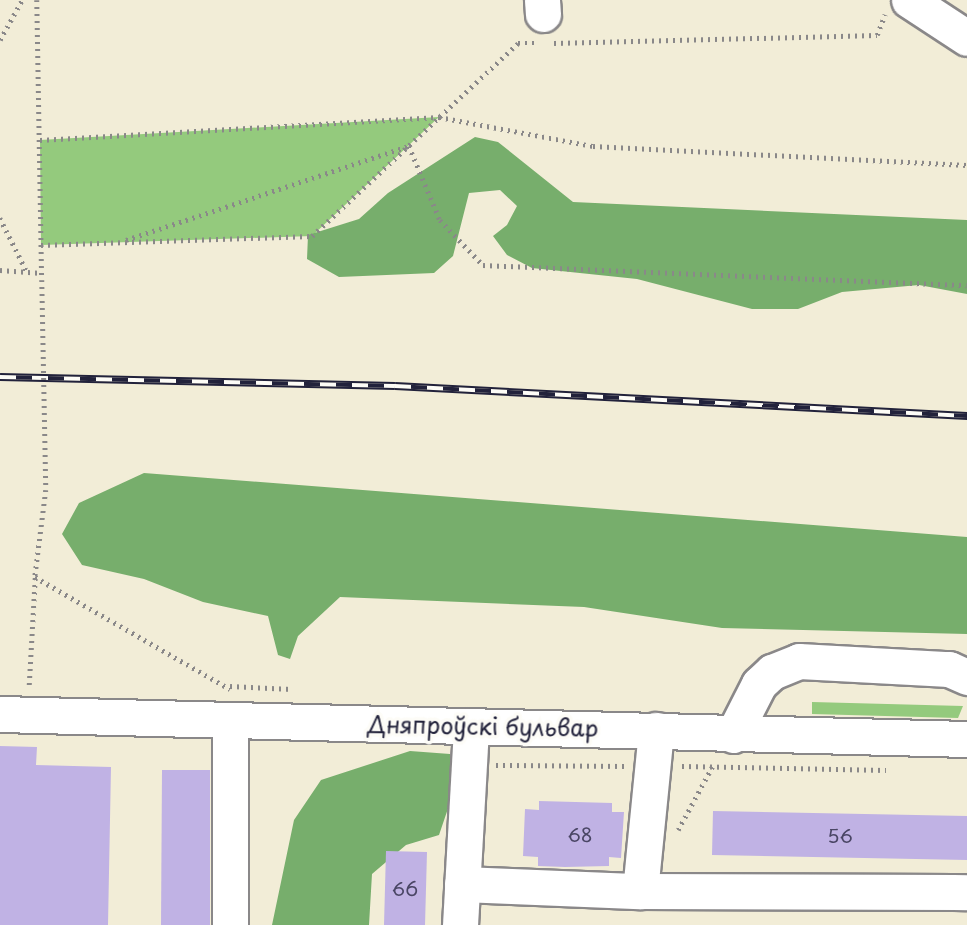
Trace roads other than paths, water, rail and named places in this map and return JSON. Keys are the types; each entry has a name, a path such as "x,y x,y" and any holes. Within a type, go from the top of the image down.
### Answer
{"street":[{"path":"898,6 967,38"},
{"path":"733,735 759,684 772,671 799,661 949,669 967,677"},
{"name":"Дняпроўскі бульвар","path":"14,714 656,730 733,735 967,739"},
{"path":"230,721 230,925"},
{"path":"460,925 471,726"},
{"path":"640,891 650,766 656,730"},
{"path":"462,884 640,891 967,892"}],"railway":[{"path":"0,377 395,386 967,416"}]}
